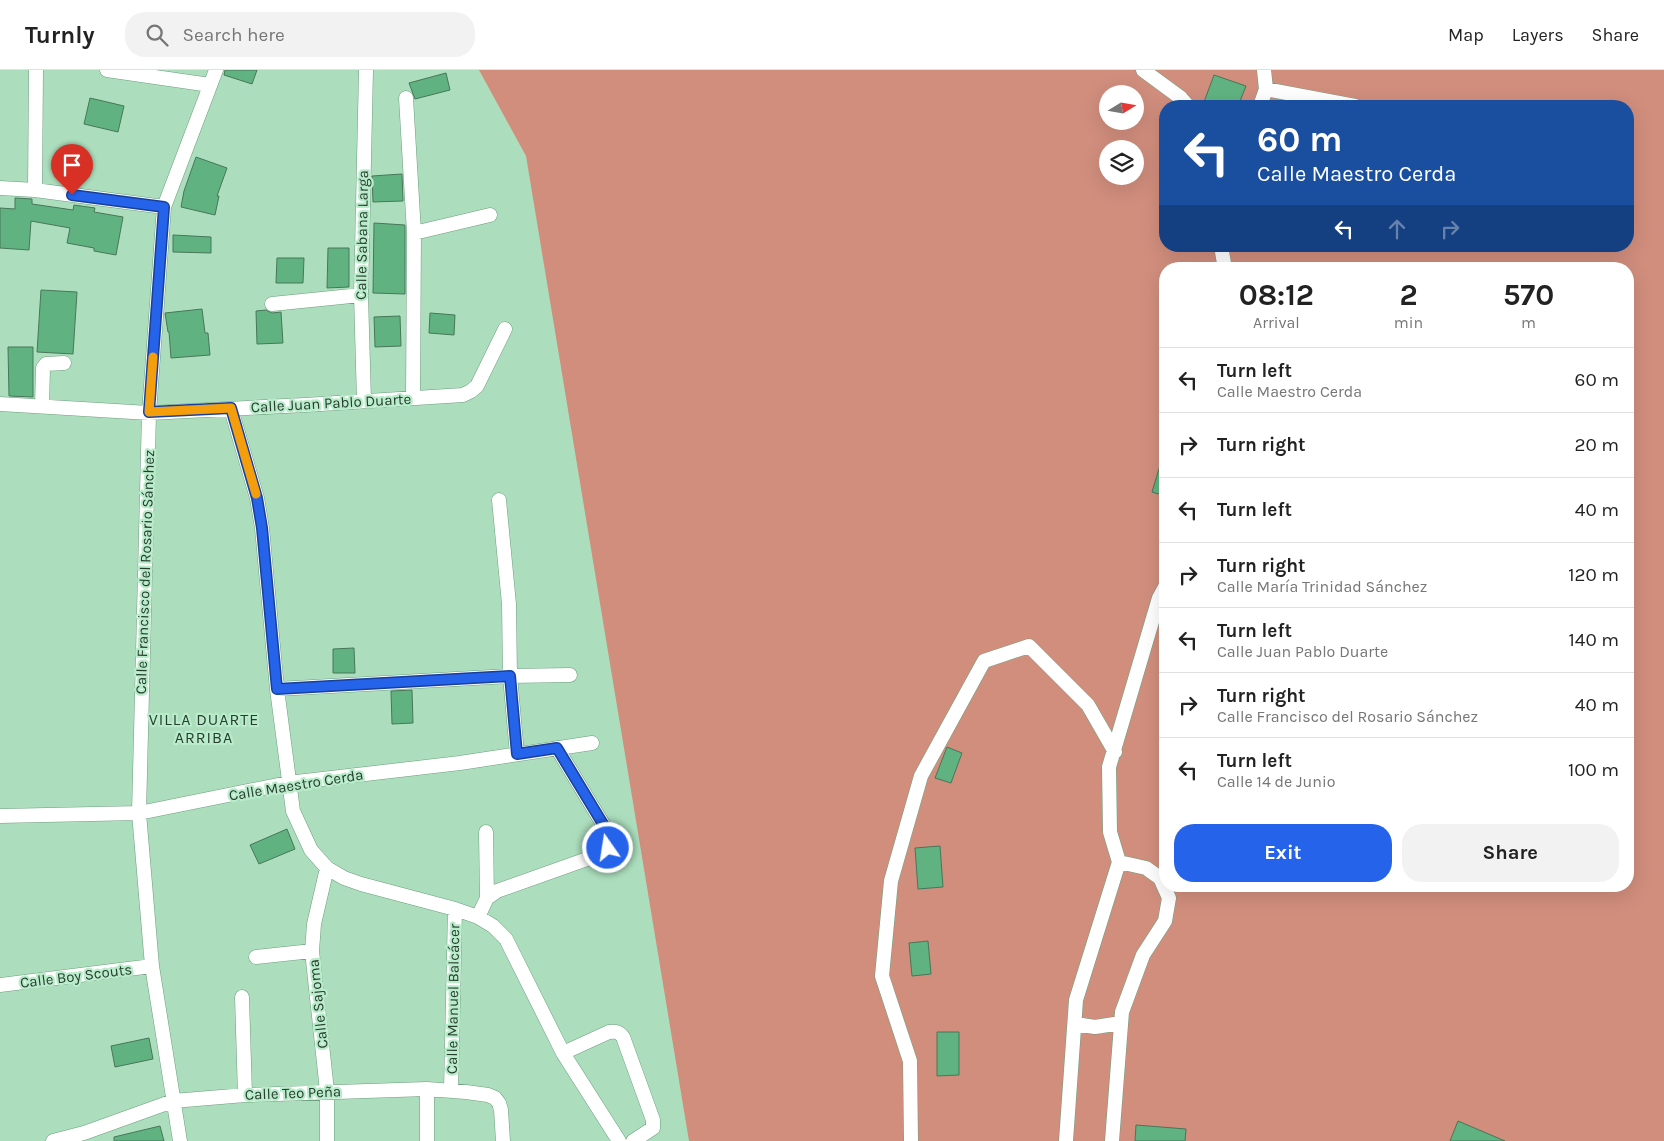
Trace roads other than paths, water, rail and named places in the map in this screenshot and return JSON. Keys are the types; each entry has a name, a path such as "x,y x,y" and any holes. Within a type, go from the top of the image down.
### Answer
{"street":[{"path":"35,190 36,70"},
{"path":"107,70 210,85"},
{"name":"Calle Francisco del Rosario Sánchez","path":"180,1141 152,966 139,813 149,412 164,207 216,70"},
{"name":"Calle Sabana Larga","path":"364,401 361,295 366,70"},
{"path":"1143,70 1183,100"},
{"path":"1262,100 1266,90 1264,70"},
{"path":"1266,90 1322,100"},
{"path":"406,98 414,233 413,398"},
{"path":"0,188 35,190 164,207"},
{"path":"414,233 490,215"},
{"path":"272,304 361,295"},
{"name":"Calle Juan Pablo Duarte","path":"0,404 149,412 463,395 477,386 505,329"},
{"path":"42,406 43,368 46,364 64,363"},
{"path":"231,408 257,498 262,528 277,689 293,811 311,850 327,868 344,878 455,909 478,917 493,926 506,939 563,1053 619,1141"},
{"path":"499,500 509,604 510,676 517,754"},
{"path":"1066,1141 1076,1000 1119,862 1110,832 1110,767 1159,601"},
{"path":"911,1141 910,1061 882,976 891,881 921,776 984,661 1030,646 1088,706 1115,752"},
{"path":"277,689 510,676 570,675"},
{"name":"Calle Maestro Cerda","path":"0,816 139,813 288,783 460,763 592,742"},
{"path":"487,898 508,886 604,853 608,848 610,842 609,834 557,748"},
{"path":"478,917 487,898 486,832"},
{"path":"1119,862 1146,868 1159,877"},
{"name":"Calle Sajoma","path":"327,868 314,924 312,951 327,1091 327,1141"},
{"path":"1112,1141 1122,1012 1143,955 1165,921 1169,898 1166,892"},
{"name":"Calle Manuel Balcácer","path":"451,1090 455,909"},
{"path":"256,957 312,951"},
{"name":"Calle Boy Scouts","path":"0,984 152,966"},
{"path":"242,997 245,1095"},
{"path":"1075,1024 1095,1027 1121,1023"},
{"path":"563,1053 609,1032 615,1031 620,1033 653,1120 653,1128 633,1141"},
{"name":"Calle Manuel Balcácer","path":"427,1089 427,1141"},
{"name":"Calle Teo Peña","path":"53,1141 173,1101 327,1091 427,1089 451,1090 488,1095 495,1098 501,1110 503,1141"}],"district":[{"name":"VILLA DUARTE ARRIBA","path":"204,728"}]}
